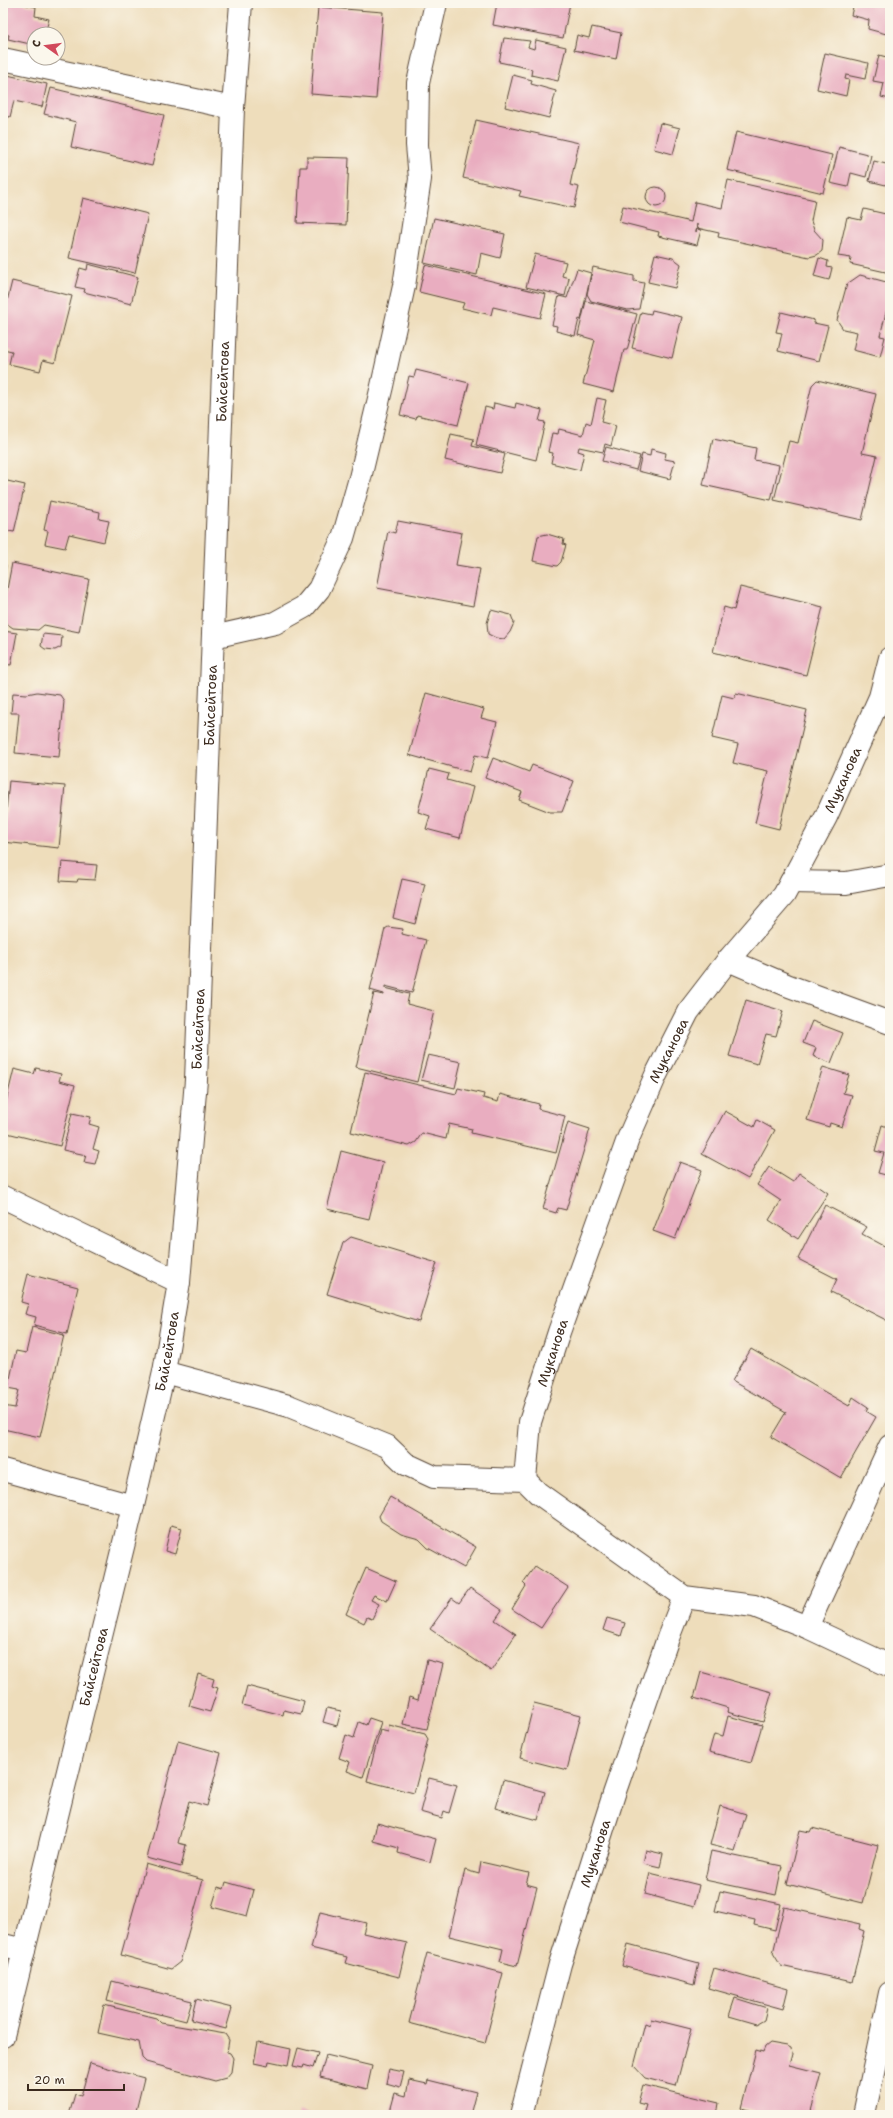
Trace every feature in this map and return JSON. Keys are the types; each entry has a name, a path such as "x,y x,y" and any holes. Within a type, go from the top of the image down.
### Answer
{"street":[{"name":"Байсейтова","path":"3,2036 133,1506 164,1372 179,1282 196,1080 233,108 241,3"},
{"path":"213,637 275,623 304,607 319,589 343,538 374,417 404,286 420,179 417,145 418,83 436,3"},
{"path":"3,59 233,108"},
{"name":"Муканова","path":"525,1480 530,1422 559,1332 628,1139 656,1075 688,1012 728,960 784,895 826,816 885,698 890,658"},
{"path":"791,882 846,883 890,875"},
{"path":"728,960 789,986 890,1023"},
{"path":"3,1197 179,1282"},
{"path":"164,1372 288,1406 387,1446 406,1464 434,1477 525,1480 538,1493 684,1597 754,1606 807,1627 890,1666"},
{"path":"807,1627 890,1446"},
{"path":"3,1470 133,1506"},
{"name":"Муканова","path":"521,2115 560,1964 617,1787 668,1638 684,1597"},
{"path":"3,1945 24,1950"},
{"path":"864,2115 890,1993"}],"building":[{"path":"3,3 19,3 36,7 35,16 49,19 47,26 26,26 26,43 8,39 9,35 3,34"},
{"path":"497,3 570,3 563,38 493,25"},
{"path":"854,3 890,3 890,35 868,29 869,20 851,15"},
{"path":"318,7 383,12 376,99 311,94"},
{"path":"592,27 621,33 616,59 574,50 577,35 589,38"},
{"path":"504,38 530,41 528,47 534,49 536,40 566,47 558,81 531,75 532,69 499,62"},
{"path":"825,53 868,63 865,79 846,75 845,79 849,80 846,96 817,89"},
{"path":"879,55 890,58 890,99 881,97 884,83 873,81"},
{"path":"3,74 47,84 42,107 14,101 10,117 4,116 3,119"},
{"path":"513,75 532,80 531,84 556,91 549,118 505,107"},
{"path":"51,88 164,115 152,166 71,147 76,122 44,114"},
{"path":"476,120 579,143 570,185 579,187 574,208 519,196 521,191 463,178"},
{"path":"660,123 680,128 673,154 654,149"},
{"path":"736,132 832,155 823,193 727,170"},
{"path":"839,147 871,155 866,177 851,173 848,187 830,183"},
{"path":"307,157 349,158 346,225 297,223 300,167 307,167"},
{"path":"874,161 890,165 890,186 869,181"},
{"path":"728,180 815,200 811,221 814,230 823,240 822,251 817,255 809,257 718,237 719,233 697,228 697,224 696,232 697,229 701,230 697,245 658,236 659,232 619,222 623,206 691,222 695,202 722,208"},
{"path":"656,187 663,190 666,197 663,204 656,207 649,204 646,197 649,190"},
{"path":"83,198 148,214 135,273 69,258"},
{"path":"864,209 890,215 890,273 850,264 851,258 838,256 847,217 861,220"},
{"path":"434,218 505,234 500,258 481,253 477,275 424,263"},
{"path":"535,254 566,262 562,276 569,278 565,296 526,287"},
{"path":"655,254 673,258 681,264 675,288 648,282"},
{"path":"819,258 828,261 827,267 832,268 829,280 814,276"},
{"path":"88,264 138,277 131,304 84,292 85,289 75,287 80,268 87,270"},
{"path":"425,265 546,294 540,318 493,307 491,315 462,308 464,303 419,292"},
{"path":"593,267 634,276 634,281 644,283 639,309 627,310 591,301 587,294"},
{"path":"577,269 591,273 581,320 579,319 575,336 556,331 557,326 552,325 559,296 567,298"},
{"path":"860,275 890,283 890,297 880,336 885,337 880,357 853,350 857,332 843,329 837,320 847,284"},
{"path":"12,281 72,296 55,363 43,360 40,371 9,364 12,351 3,349 3,318"},
{"path":"586,301 637,314 627,350 624,350 614,392 583,384 595,340 578,335"},
{"path":"652,310 682,317 672,358 632,348 641,312 651,314"},
{"path":"781,312 814,320 814,323 828,326 819,361 778,351 782,333 776,332"},
{"path":"416,370 469,383 458,425 417,415 416,419 400,415 409,376 414,377"},
{"path":"817,380 876,394 862,453 877,456 862,520 774,500 789,441 798,443 812,385"},
{"path":"597,398 606,400 601,422 616,426 611,446 605,444 603,452 579,447 578,451 584,453 580,470 551,463 553,453 548,452 552,433 558,434 559,429 583,435 586,422 591,424"},
{"path":"494,403 515,408 516,403 542,410 539,421 545,422 536,460 476,445 485,407 493,409"},
{"path":"451,434 474,439 472,446 505,454 500,473 445,460"},
{"path":"713,439 756,448 754,460 779,465 771,500 703,485"},
{"path":"606,447 640,456 636,470 602,461"},
{"path":"651,449 666,453 665,459 675,461 670,479 638,471 642,454 650,456"},
{"path":"3,480 25,485 14,532 3,530"},
{"path":"50,501 100,512 99,519 109,521 104,542 69,534 65,548 45,544 48,531 44,530"},
{"path":"398,521 462,533 456,565 480,569 473,606 377,588 388,531 395,533"},
{"path":"547,534 564,539 563,544 566,545 561,562 557,566 533,561 538,536"},
{"path":"12,563 89,579 79,632 44,625 38,630 13,628 3,621 3,610"},
{"path":"3,565 6,565 4,583 3,583"},
{"path":"740,587 823,607 806,675 713,652 724,607 734,610"},
{"path":"491,610 511,615 514,623 510,632 504,639 496,638 488,634 487,623"},
{"path":"3,631 17,633 11,665 3,664"},
{"path":"43,634 62,636 61,647 55,650 45,649 41,646"},
{"path":"37,692 60,695 64,701 59,757 15,753 19,713 11,713 13,693 27,694"},
{"path":"426,693 484,709 481,718 497,722 488,758 475,755 470,772 409,755"},
{"path":"736,693 807,710 779,829 755,823 768,771 733,763 738,744 712,738 722,695 734,698"},
{"path":"493,758 529,772 532,765 574,781 562,812 550,812 519,800 522,792 485,778"},
{"path":"429,769 449,774 447,780 473,787 460,838 426,829 430,816 418,812"},
{"path":"9,781 65,786 59,848 3,842"},
{"path":"62,862 97,865 95,880 78,879 77,882 60,881"},
{"path":"402,879 425,884 415,924 393,918"},
{"path":"388,927 403,929 402,934 426,940 412,993 385,986 385,988 409,994 407,1004 434,1011 417,1082 356,1067 374,993 384,995 370,990 385,929"},
{"path":"746,1000 783,1011 776,1036 766,1034 757,1064 729,1056"},
{"path":"812,1021 843,1033 831,1063 813,1056 816,1048 803,1043"},
{"path":"428,1055 461,1062 455,1088 421,1080"},
{"path":"823,1067 849,1075 843,1093 852,1095 842,1127 830,1123 829,1127 807,1120"},
{"path":"36,1068 61,1074 59,1081 75,1085 60,1146 3,1132 3,1114 14,1069 34,1074"},
{"path":"365,1072 456,1094 458,1088 484,1094 483,1098 498,1102 500,1094 539,1104 538,1109 565,1116 556,1153 471,1133 472,1129 449,1124 446,1139 422,1133 416,1142 409,1146 351,1132"},
{"path":"725,1111 754,1127 757,1120 775,1130 748,1179 702,1154"},
{"path":"72,1113 91,1117 89,1124 99,1127 93,1149 99,1151 95,1164 84,1162 86,1155 63,1150"},
{"path":"568,1122 590,1129 566,1210 558,1208 556,1213 543,1209"},
{"path":"882,1125 890,1128 890,1176 878,1173 884,1153 875,1151"},
{"path":"341,1151 383,1162 369,1219 327,1209"},
{"path":"680,1162 702,1170 675,1239 653,1231"},
{"path":"769,1167 793,1182 799,1173 828,1193 798,1239 769,1220 781,1201 757,1185"},
{"path":"825,1205 867,1227 862,1234 890,1249 890,1322 831,1292 837,1279 798,1259"},
{"path":"351,1237 437,1263 419,1322 327,1294 343,1243"},
{"path":"28,1274 78,1287 67,1334 34,1325 36,1317 25,1314 28,1304 21,1302"},
{"path":"32,1327 64,1335 40,1437 3,1429 3,1406 15,1408 19,1390 8,1388 16,1351 26,1353"},
{"path":"751,1349 849,1406 853,1397 868,1407 866,1411 876,1417 841,1478 771,1437 786,1412 732,1381"},
{"path":"390,1497 476,1547 464,1568 428,1548 419,1539 401,1534 381,1521 379,1516"},
{"path":"171,1525 182,1528 175,1554 165,1551"},
{"path":"535,1566 568,1587 541,1628 512,1609 526,1586 523,1583"},
{"path":"366,1568 396,1581 387,1601 374,1595 371,1600 379,1604 372,1619 367,1617 364,1623 346,1614"},
{"path":"470,1588 502,1610 495,1620 516,1634 491,1671 430,1629 452,1598 459,1603"},
{"path":"607,1618 625,1623 621,1636 603,1630"},
{"path":"427,1660 443,1664 427,1729 403,1724 409,1697 418,1700"},
{"path":"701,1672 772,1692 763,1722 727,1712 728,1708 694,1698"},
{"path":"198,1674 214,1679 212,1686 218,1688 210,1712 189,1706"},
{"path":"247,1686 304,1701 301,1714 284,1710 283,1715 242,1705"},
{"path":"534,1703 581,1715 567,1770 520,1758"},
{"path":"327,1708 341,1711 337,1726 323,1722"},
{"path":"728,1716 762,1725 751,1763 709,1752 714,1734 723,1736"},
{"path":"369,1718 381,1722 363,1777 347,1771 350,1762 339,1758 346,1735 354,1738 359,1722 366,1725"},
{"path":"389,1725 425,1734 428,1739 414,1793 367,1781 380,1730 388,1732"},
{"path":"178,1741 221,1753 207,1806 189,1801 178,1843 186,1845 181,1867 147,1858"},
{"path":"429,1778 457,1785 449,1813 444,1811 442,1818 420,1812"},
{"path":"503,1780 545,1792 538,1820 495,1808"},
{"path":"720,1806 746,1814 735,1851 710,1845"},
{"path":"377,1823 436,1839 430,1862 398,1853 399,1848 373,1841"},
{"path":"812,1828 878,1845 863,1903 787,1884 800,1830 810,1832"},
{"path":"646,1850 663,1854 660,1867 643,1863"},
{"path":"711,1851 782,1866 776,1895 705,1880"},
{"path":"481,1862 529,1873 526,1884 537,1887 517,1966 500,1962 503,1949 449,1936 465,1870 479,1874"},
{"path":"146,1864 203,1880 180,1962 171,1969 121,1955"},
{"path":"650,1873 699,1885 694,1907 645,1894"},
{"path":"226,1882 254,1890 247,1916 212,1907 218,1887 224,1889"},
{"path":"720,1891 781,1904 775,1930 754,1925 755,1920 715,1911"},
{"path":"784,1907 860,1924 859,1929 864,1931 852,1982 781,1966 773,1953"},
{"path":"320,1912 366,1923 363,1933 407,1943 399,1977 345,1963 347,1957 311,1948"},
{"path":"628,1944 699,1963 694,1985 622,1966"},
{"path":"427,1953 503,1973 485,2043 409,2023"},
{"path":"714,1968 788,1989 783,2009 708,1988"},
{"path":"112,1981 192,2001 186,2021 107,2001"},
{"path":"735,1998 767,2008 764,2020 757,2024 729,2016"},
{"path":"196,1999 232,2008 226,2029 191,2020"},
{"path":"104,2005 156,2018 161,2023 225,2034 229,2040 227,2052 230,2053 233,2058 231,2072 226,2078 215,2081 146,2062 142,2058 139,2042 98,2033"},
{"path":"651,2019 691,2029 676,2086 645,2078 634,2066 645,2024 650,2026"},
{"path":"258,2042 291,2049 288,2065 269,2061 268,2066 254,2063"},
{"path":"770,2043 791,2048 792,2054 789,2065 821,2073 810,2115 768,2115 741,2108 756,2050 763,2052 765,2047"},
{"path":"298,2048 318,2053 313,2068 304,2065 303,2068 293,2066"},
{"path":"326,2055 372,2066 367,2089 320,2077"},
{"path":"90,2063 144,2078 135,2115 69,2115 75,2094 81,2096"},
{"path":"389,2069 404,2072 400,2087 386,2083"},
{"path":"409,2080 427,2084 428,2080 476,2092 470,2115 389,2115 395,2093 406,2096"},
{"path":"643,2085 719,2103 717,2115 643,2115 646,2105 638,2103"},
{"path":"299,2111 312,2115 298,2115"}]}
